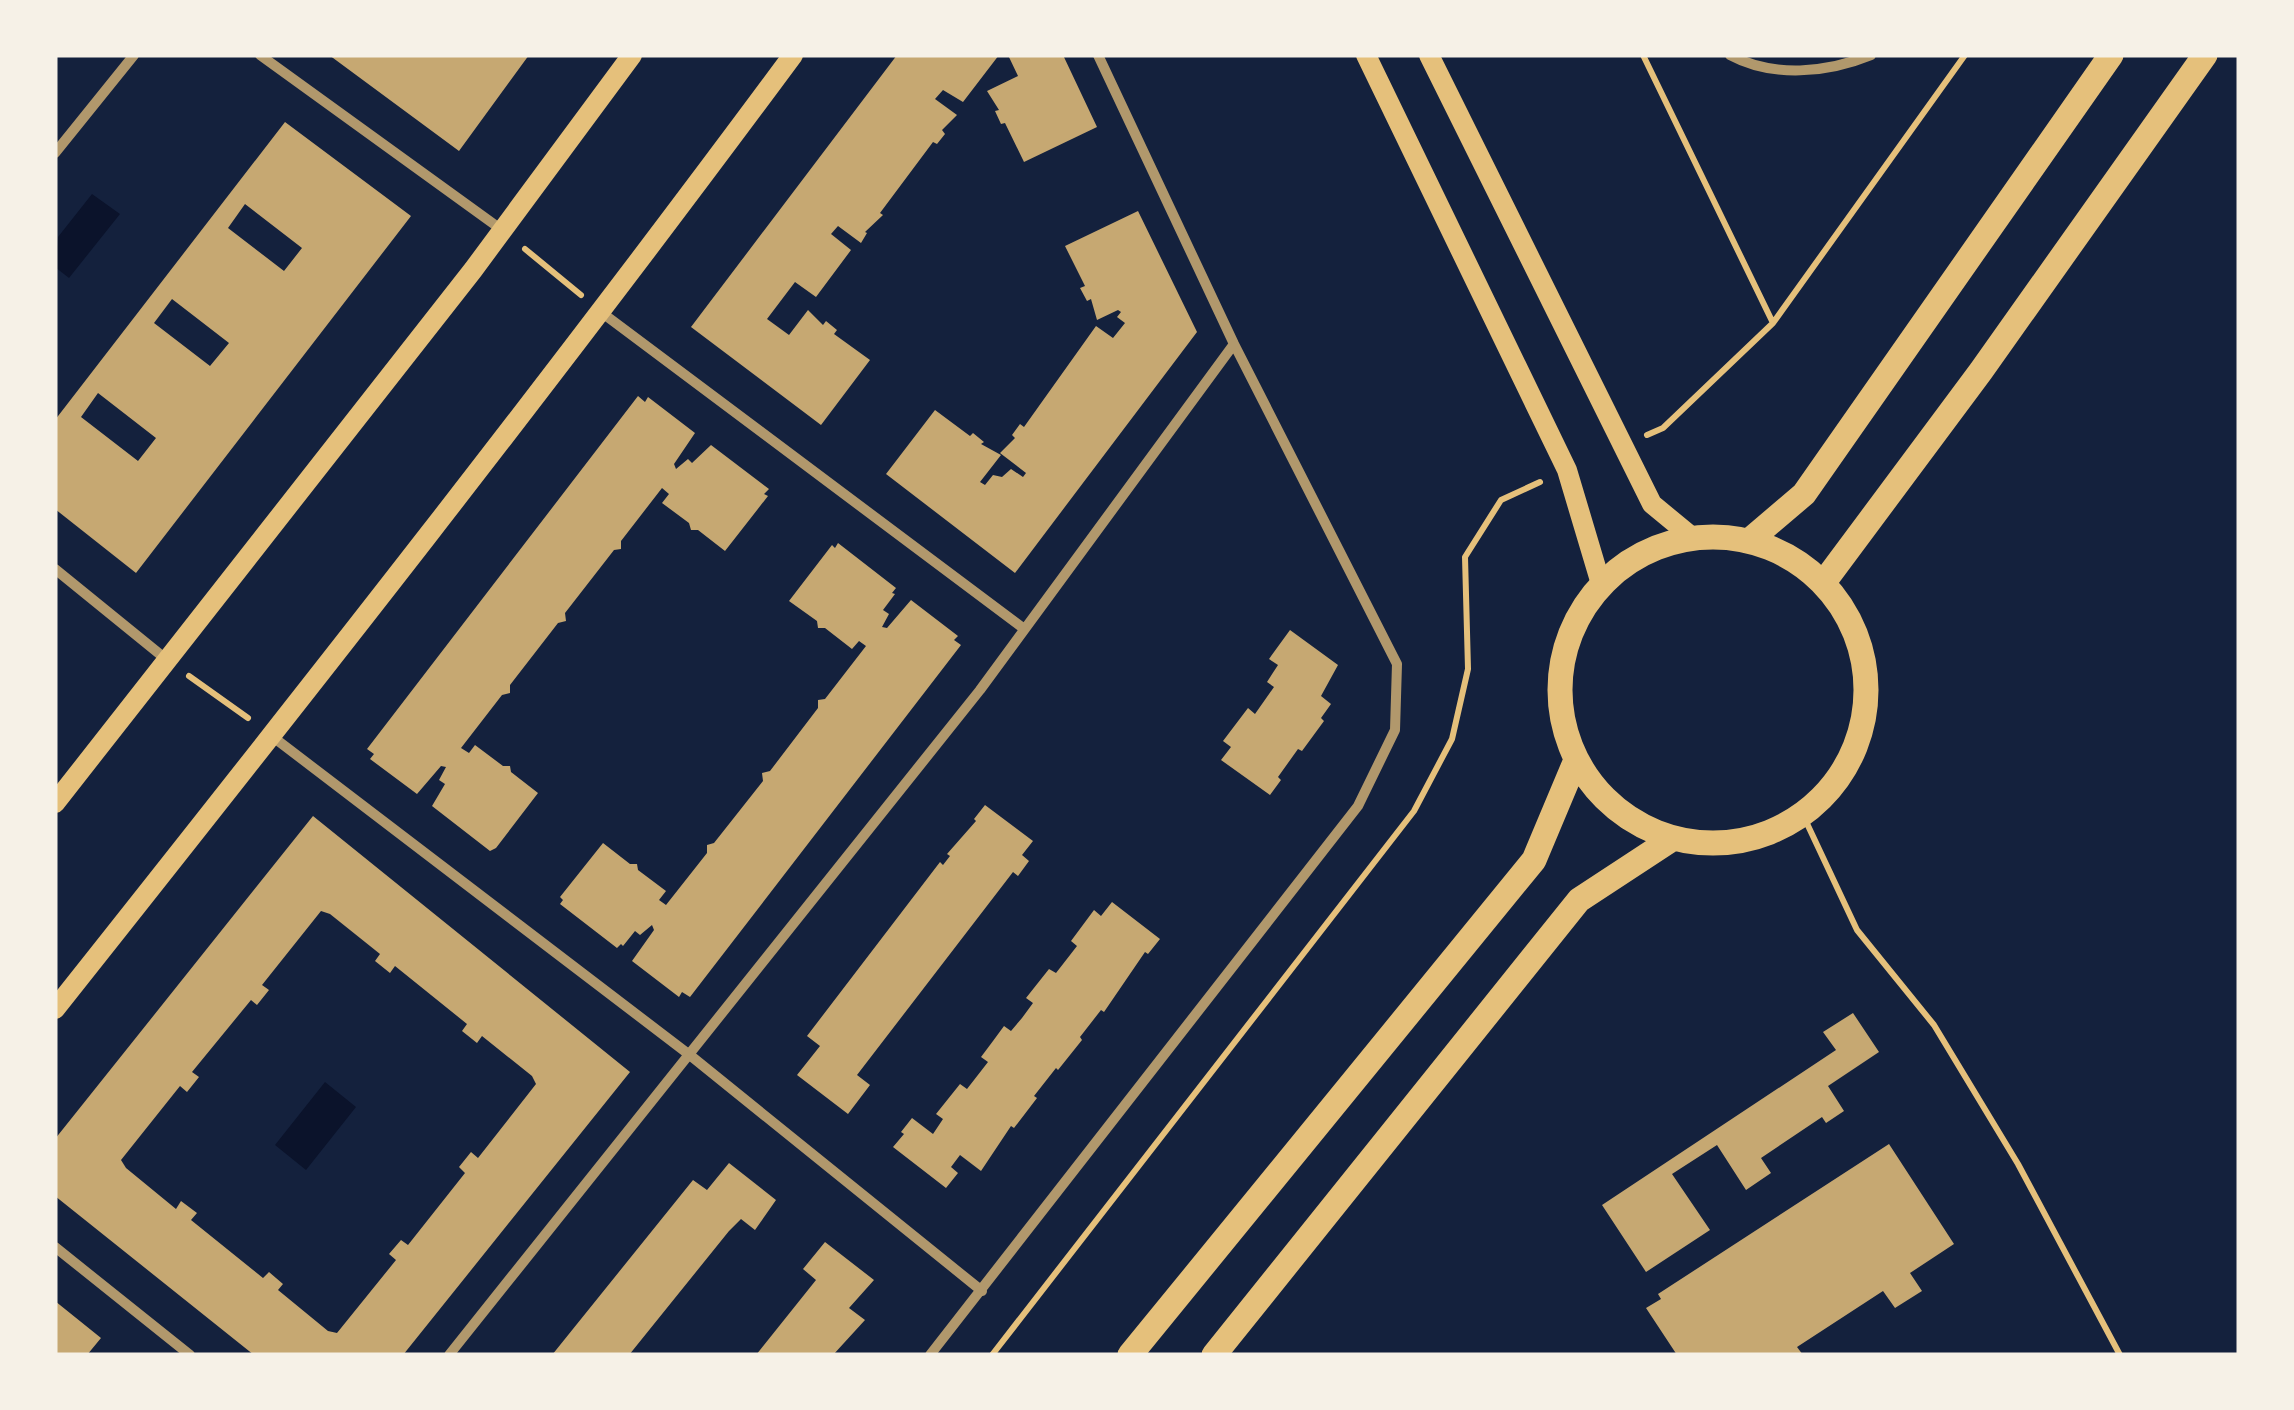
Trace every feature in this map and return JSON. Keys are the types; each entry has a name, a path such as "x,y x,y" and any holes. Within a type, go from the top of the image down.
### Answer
{"main road":[{"path":"55,803 503,230 632,55"},
{"path":"55,1009 273,737 601,312 793,55"},
{"path":"1366,55 1566,470 1601,584"},
{"path":"1429,55 1652,504 1692,537"},
{"path":"1750,540 1804,494 2110,55"},
{"path":"1824,582 1981,370 2204,55"},
{"path":"1692,537 1750,540 1790,556 1824,582 1854,626 1867,677 1862,729 1840,777 1803,815 1756,838 1714,844 1672,838 1634,822 1600,796 1576,760 1561,716 1560,668 1574,623 1601,584 1642,553 1692,537"},
{"path":"1130,1355 1534,860 1576,760"},
{"path":"1214,1355 1579,900 1672,838"}],"street":[{"path":"55,153 134,55"},
{"path":"260,55 503,230"},
{"path":"930,1355 1358,806 1395,730 1397,664 1234,344 1098,55"},
{"path":"1730,55 1745,63 1788,70 1832,69 1871,55"},
{"path":"601,312 1024,628"},
{"path":"450,1355 980,690 1234,344"},
{"path":"55,570 168,661"},
{"path":"273,737 691,1056 982,1291"},
{"path":"55,1247 190,1355"}],"path":[{"path":"1643,55 1773,322 1965,55"},
{"path":"503,230 601,312"},
{"path":"168,661 273,737"},
{"path":"1803,815 1857,930 1934,1025 2018,1164 2120,1355"}],"water":[{"path":"92,194 120,214 69,278 55,267 58,237"},
{"path":"325,1082 356,1107 306,1170 275,1145"}],"building":[{"path":"329,55 529,55 459,151"},
{"path":"897,55 999,55 963,102 943,90 935,99 957,115 880,213 883,215 865,232 861,243 838,226 831,234 851,250 816,297 795,282 767,319 789,335 808,310 870,360 821,425 691,327"},
{"path":"1008,55 1063,55 1097,127 1024,162 987,91 1018,76"},
{"path":"285,122 411,216 136,573 55,509 55,420","holes":["245,204 302,248 284,271 228,228","172,299 229,343 210,366 154,323","98,393 156,438 138,461 81,417"]},
{"path":"1138,211 1197,332 1015,573 886,474 935,410 1001,455 980,482 985,485 993,475 1002,477 1011,469 1023,477 1026,473 1000,453 1015,438 1012,435 1020,424 1024,427 1096,326 1113,338 1125,323 1117,317 1121,312 1118,310 1097,320 1065,246"},
{"path":"638,396 645,402 648,397 695,433 674,464 676,469 688,459 692,463 711,445 769,489 764,494 768,496 725,551 698,530 691,530 689,523 662,503 669,494 662,488 621,541 621,549 614,550 565,613 566,621 558,623 510,685 510,693 502,695 461,748 469,753 475,745 503,766 510,766 511,772 538,793 490,851 432,806 445,784 439,780 446,767 441,766 417,794 370,759 374,754 367,749"},
{"path":"838,543 896,588 883,610 889,614 882,627 887,628 911,600 958,636 954,640 961,645 690,997 682,992 679,997 632,961 654,930 652,925 640,935 635,931 617,948 560,904 560,897 603,843 630,864 637,864 638,870 666,891 659,900 666,905 707,853 707,845 714,843 763,781 762,773 770,771 818,708 818,700 825,699 866,646 859,641 852,649 825,628 818,628 817,621 789,601 832,545 835,548"},
{"path":"1290,630 1338,665 1321,696 1331,704 1321,718 1324,721 1302,751 1298,749 1270,795 1221,760 1231,747 1223,741 1248,708 1255,714 1274,687 1267,682 1278,665 1269,659"},
{"path":"985,805 1033,841 1022,855 1029,861 1018,876 1013,872 857,1075 870,1085 848,1114 797,1075 820,1046 807,1036 940,862 943,865 950,856 947,854"},
{"path":"313,816 630,1072 403,1355 254,1355 55,1196 55,1139","holes":["321,911 380,954 375,961 390,973 395,966 467,1024 462,1031 477,1043 482,1036 532,1076 536,1084 478,1158 471,1152 459,1167 465,1173 408,1245 401,1240 389,1254 396,1260 337,1333 328,1331 278,1290 283,1284 269,1272 263,1278 191,1220 197,1213 181,1201 176,1209 121,1160 180,1086 187,1092 199,1077 192,1072 251,1000 257,1005 269,990 262,985"]},
{"path":"1112,902 1160,939 1148,954 1145,952 1104,1012 1101,1010 1080,1037 1082,1040 1034,1096 1037,1098 1014,1128 1011,1126 981,1171 960,1155 951,1167 958,1173 946,1188 893,1147 904,1134 901,1132 912,1118 933,1134 943,1119 936,1114 960,1084 967,1089 988,1062 981,1057 1004,1026 1011,1031 1022,1018 1033,1003 1026,998 1049,969 1056,973 1077,946 1071,941 1094,910 1101,916"},
{"path":"1853,1013 1879,1052 1828,1086 1844,1111 1826,1123 1822,1117 1761,1158 1771,1173 1746,1190 1717,1145 1672,1174 1710,1230 1646,1272 1602,1205 1836,1050 1823,1032"},
{"path":"1889,1144 1954,1244 1910,1273 1922,1291 1895,1308 1883,1291 1797,1347 1803,1355 1677,1355 1646,1308 1661,1299 1658,1294"},
{"path":"729,1163 776,1200 755,1230 741,1219 629,1355 552,1355 693,1180 707,1190"},
{"path":"825,1242 874,1280 849,1308 865,1320 833,1355 756,1355 816,1280 803,1269"},
{"path":"55,1301 101,1338 87,1355 55,1355"}]}
